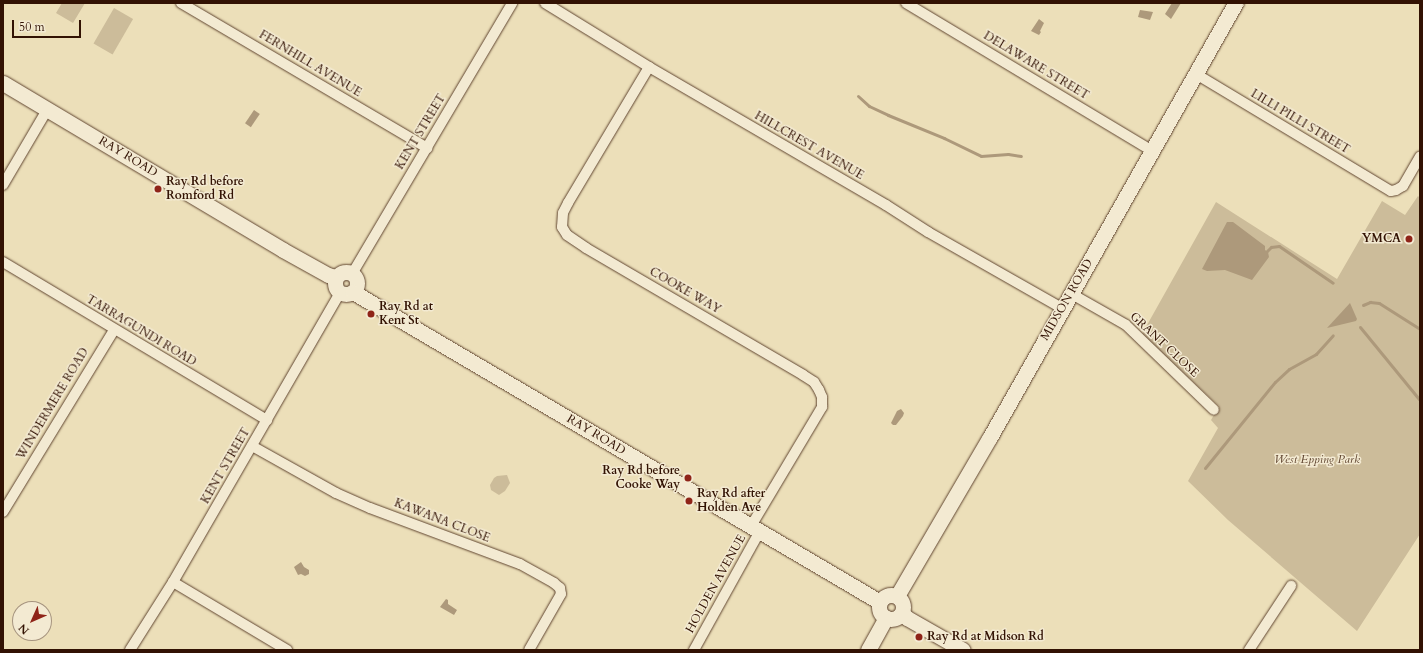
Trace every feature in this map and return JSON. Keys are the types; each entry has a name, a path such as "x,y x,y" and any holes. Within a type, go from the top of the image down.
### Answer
{"street":[{"name":"FERNHILL AVENUE","path":"181,3 427,148"},
{"name":"KENT STREET","path":"352,274 512,3"},
{"name":"HILLCREST AVENUE","path":"545,3 649,67 886,205 928,232 1062,308"},
{"name":"DELAWARE STREET","path":"906,3 918,6 1152,151"},
{"name":"MIDSON ROAD","path":"897,596 990,437 1070,293 1236,3"},
{"name":"COOKE WAY","path":"649,67 568,203 563,213 562,227 567,235 586,248 814,382 822,397 822,407 756,529"},
{"name":"LILLI PILLI STREET","path":"1196,74 1391,191 1403,186 1420,156"},
{"name":"RAY ROAD","path":"3,83 283,250 328,275 336,277"},
{"path":"3,185 47,110"},
{"name":"TARRAGUNDI ROAD","path":"3,262 114,330 267,420"},
{"path":"345,272 352,274 357,283 347,293 335,284 336,277 345,272"},
{"name":"KENT STREET","path":"130,650 173,582 267,420 347,293"},
{"name":"RAY ROAD","path":"347,293 880,602"},
{"name":"GRANT CLOSE","path":"1070,293 1126,325 1214,410"},
{"name":"WINDERMERE ROAD","path":"3,512 114,330"},
{"name":"KAWANA CLOSE","path":"252,446 336,493 370,508 520,564 554,583 560,588 561,594 529,650"},
{"name":"HOLDEN AVENUE","path":"694,650 756,529"},
{"path":"173,582 287,650"},
{"path":"1249,650 1291,586"},
{"path":"902,613 896,618 886,618 880,612 880,602 889,595 897,596 902,601 902,613 907,618 963,650"},
{"path":"868,650 886,618"}],"green space":[{"path":"62,3 85,3 73,23 56,13"},
{"path":"114,8 133,19 113,55 94,44"},
{"name":"West Epping Park","path":"1418,196 1420,198 1420,534 1357,631 1228,520 1188,481 1218,428 1211,420 1219,406 1142,334 1216,202 1337,279 1382,201 1405,215"},
{"path":"507,475 510,483 505,491 499,495 491,490 490,485 494,478 497,476"}],"shaded area":[{"path":"1172,3 1181,3 1171,19 1165,14"},
{"path":"1140,10 1153,12 1150,20 1138,17"},
{"path":"1039,19 1044,23 1039,35 1031,31"},
{"path":"254,110 260,114 251,127 245,123"},
{"path":"1227,222 1233,222 1265,246 1265,250 1268,252 1269,257 1252,280 1225,270 1207,271 1202,269"},
{"path":"1350,303 1357,319 1356,321 1327,328"},
{"path":"901,409 904,413 903,416 896,425 893,425 891,423 897,411"},
{"path":"301,562 304,567 309,570 309,574 305,576 301,574 298,575 294,567"},
{"path":"446,599 448,600 448,604 457,610 454,615 440,607"}],"waterway":[{"path":"858,96 869,106 944,138 981,156 1008,154 1021,156"},
{"path":"1267,251 1271,247 1279,246 1333,283"},
{"path":"1363,305 1370,302 1379,303 1420,329"},
{"path":"1360,327 1419,399"},
{"path":"1205,468 1275,382 1289,369 1316,354 1333,335"}],"place":[{"name":"Ray Rd before Romford Rd","path":"158,189"},
{"name":"YMCA","path":"1409,239"},
{"name":"Ray Rd at Kent St","path":"371,314"},
{"name":"Ray Rd before Cooke Way","path":"688,478"},
{"name":"Ray Rd after Holden Ave","path":"689,501"},
{"name":"Ray Rd at Midson Rd","path":"919,637"}]}
